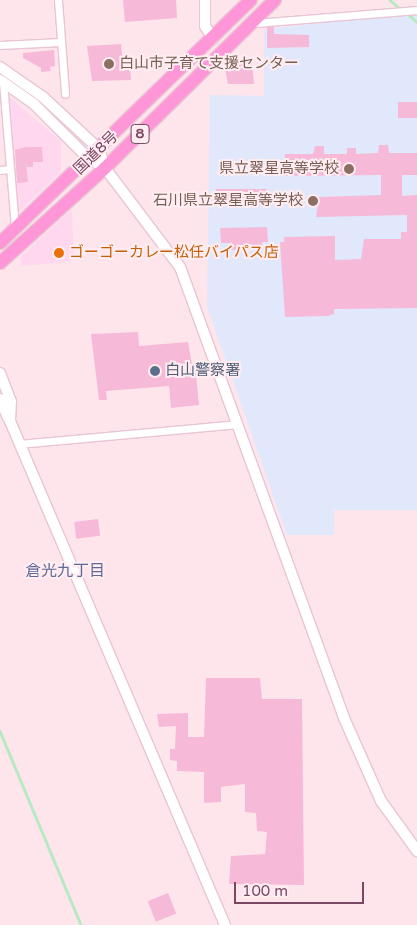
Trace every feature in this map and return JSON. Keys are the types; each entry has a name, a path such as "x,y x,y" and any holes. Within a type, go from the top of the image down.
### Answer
{"highway":[{"name":"国道8号","path":"0,243 213,39 251,0"},
{"name":"国道8号","path":"0,263 105,168 255,23 275,0"}],"street":[{"path":"58,0 65,94"},
{"path":"205,0 205,26 213,39"},
{"path":"255,23 413,10"},
{"path":"0,45 61,42"},
{"path":"0,67 43,98 99,149 105,168 180,267 344,718 382,802 417,851"},
{"path":"1,81 59,126 89,159 105,168"},
{"path":"1,81 3,126 10,170 15,229"},
{"path":"0,170 10,170"},
{"path":"0,373 11,400 10,422"},
{"path":"0,399 225,925"},
{"path":"19,444 238,424"}],"shaded area":[{"name":"石川県立翠星高等学校","path":"417,13 417,510 334,510 334,535 287,535 207,307 210,95 264,96 264,29"},
{"path":"7,95 61,141 61,172 17,214"},
{"name":"ゴーゴーカレー松任バイパス店","path":"72,209 74,255 69,262 21,266 21,256"}],"building":[{"path":"123,0 176,0 177,18 125,22"},
{"path":"267,27 274,27 274,34 309,35 309,47 267,48"},
{"name":"白山市子育て支援センター","path":"121,44 123,64 130,64 131,80 92,81 87,46"},
{"path":"54,50 55,66 50,67 51,71 41,72 41,68 23,58 23,53"},
{"path":"236,59 247,59 247,63 252,63 254,84 228,84 224,65 231,65"},
{"path":"398,102 417,102 417,118 398,118"},
{"path":"379,145 388,145 389,153 417,153 417,175 402,175 402,196 417,195 417,308 334,309 334,314 328,316 285,317 280,242 284,242 284,237 335,236 335,260 361,259 364,239 401,239 401,232 407,232 407,215 316,217 319,197 381,195 381,175 283,176 285,154 313,154 315,146 324,146 324,154 347,154 347,148 356,148 356,154 378,153"},
{"path":"26,147 42,147 43,162 33,162 33,167 27,167 26,163 28,182 17,183 15,150"},
{"path":"216,189 267,189 267,205 216,205"},
{"path":"267,227 268,242 262,242 262,249 229,250 229,243 221,243 220,228"},
{"path":"138,332 139,346 188,342 192,364 195,364 199,405 171,408 169,386 106,391 107,400 99,400 91,334"},
{"path":"98,519 100,536 76,539 74,522"},
{"path":"206,678 260,678 262,699 302,699 304,885 229,884 231,856 265,854 267,832 257,831 256,813 245,812 245,784 221,787 221,802 204,803 204,772 177,771 177,761 170,760 170,749 175,749 176,726 159,727 157,714 188,713 188,737 204,737"},
{"path":"168,893 176,913 156,922 148,901"}],"waterway":[{"path":"390,0 402,10"},
{"path":"407,13 417,22"},
{"path":"0,731 81,925"}],"place":[{"name":"白山市子育て支援センター","path":"109,64"},
{"name":"県立翠星高等学校","path":"349,169"},
{"name":"石川県立翠星高等学校","path":"313,201"},
{"name":"ゴーゴーカレー松任バイパス店","path":"59,253"},
{"name":"白山警察署","path":"155,371"}],"district":[{"name":"倉光九丁目","path":"65,571"}]}
